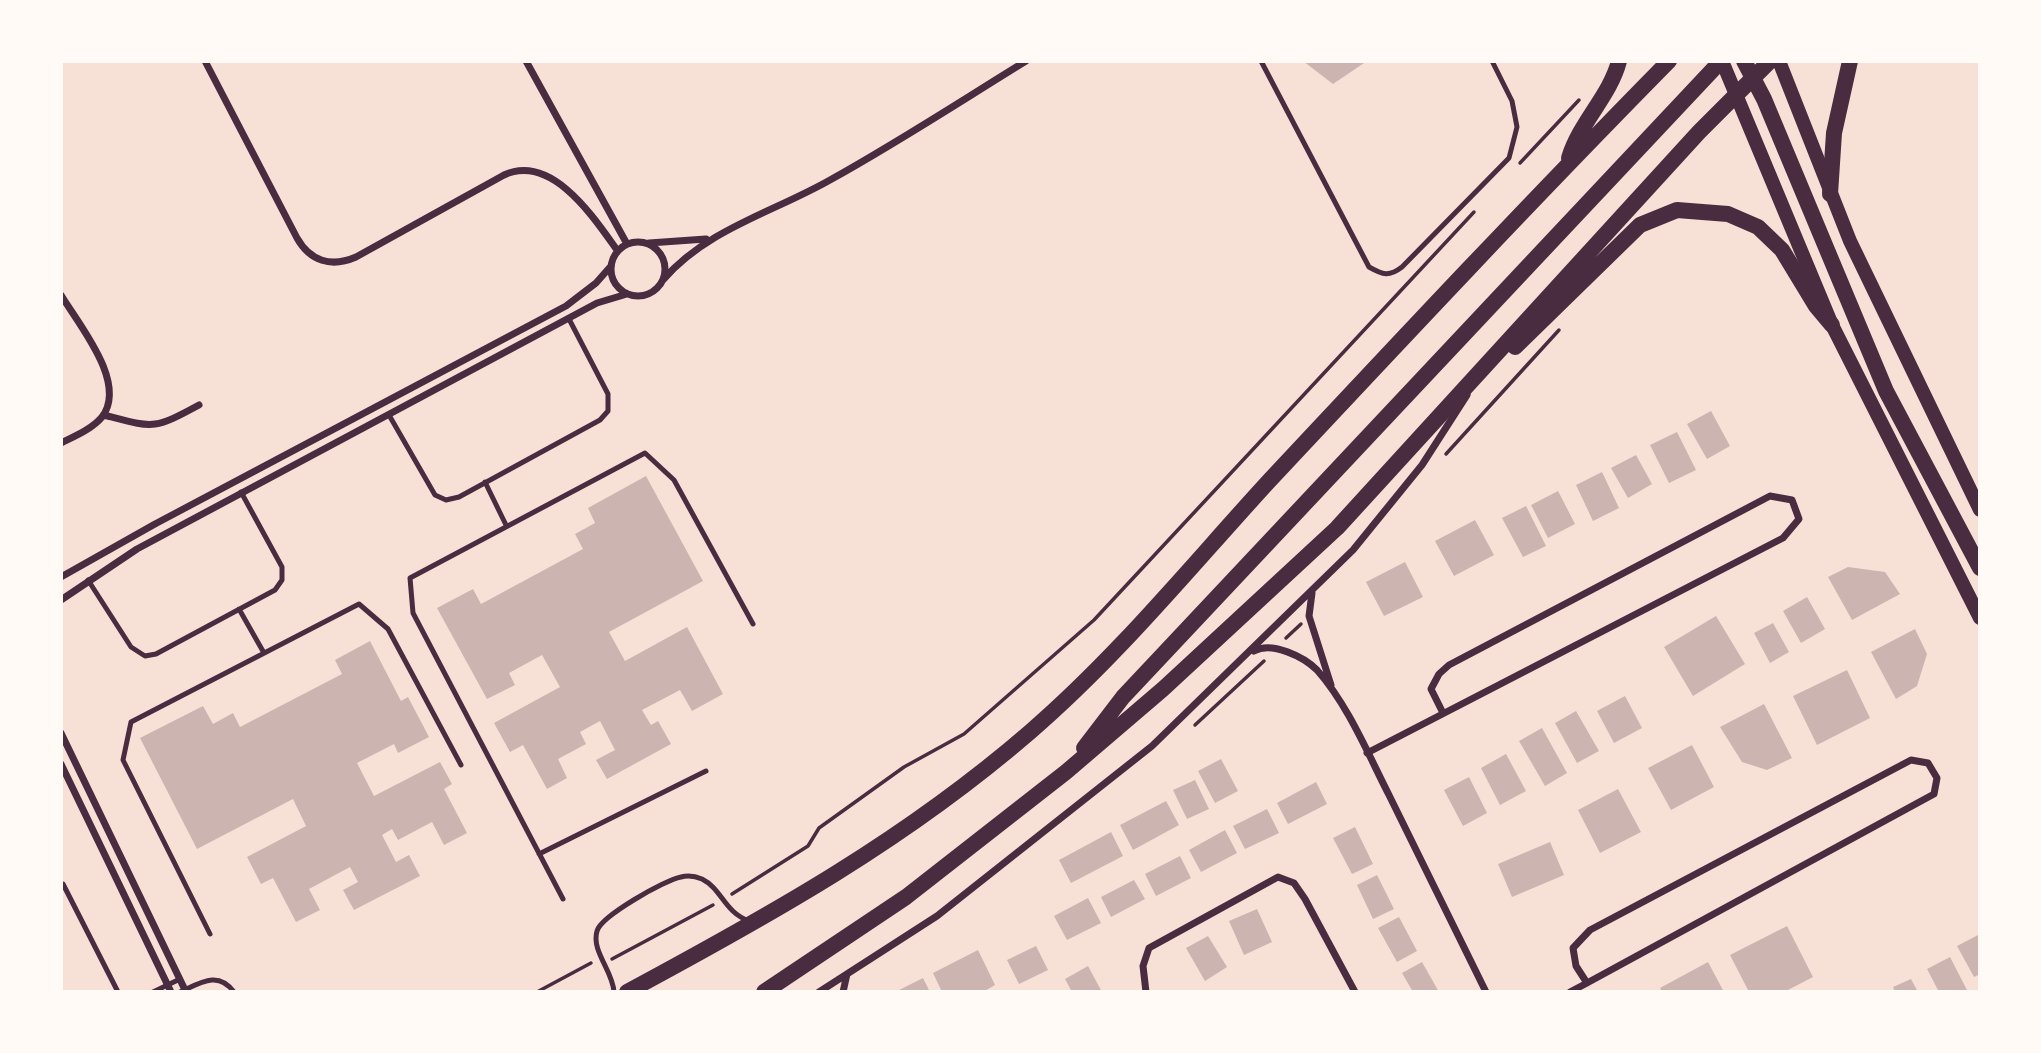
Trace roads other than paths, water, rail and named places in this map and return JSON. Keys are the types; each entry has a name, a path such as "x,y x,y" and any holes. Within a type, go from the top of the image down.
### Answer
{"main road":[{"path":"1567,164 1579,131 1614,77 1619,61"},
{"path":"627,992 755,923 847,869 907,828 1031,731 1158,607 1266,485 1567,164 1670,61"},
{"path":"1066,772 1123,697 1721,61 1832,325 1980,618"},
{"path":"1737,97 1742,61"},
{"path":"1742,61 1754,79 1886,391 1980,568"},
{"path":"764,992 906,897 1066,772 1163,689 1337,528 1480,374 1608,230 1699,132 1737,97 1770,61"},
{"path":"1779,61 1830,194 1980,510"},
{"path":"1830,194 1834,133 1850,61"},
{"path":"1480,374 1525,338 1640,225 1676,210 1728,214 1758,227 1782,250 1816,306 1832,325"}],"street":[{"path":"205,61 297,238 303,248 322,261 345,261 356,257 504,175 521,169 551,179 576,197 617,250"},
{"path":"526,61 627,244"},
{"path":"663,280 685,257 710,238 830,180 1026,61"},
{"path":"61,578 155,524 566,306 596,283 611,266 617,250 627,244 710,238"},
{"path":"61,600 88,579 241,492 597,303 627,294 644,296 659,287 666,271 662,255 649,243"},
{"path":"611,266 614,283 627,294"},
{"path":"61,295 106,372 110,386 109,402 104,415 93,426 61,443"},
{"path":"819,992 937,916 1053,827 1152,746 1313,590 1382,516 1437,443 1480,374"},
{"path":"104,415 143,425 160,425 199,405"},
{"path":"1367,753 1783,538 1799,519 1797,508 1792,500 1770,496 1449,665 1439,674 1431,688 1443,713"},
{"path":"1313,590 1308,616 1333,693"},
{"path":"1246,656 1259,648 1277,648 1316,669 1367,753 1486,992"},
{"path":"61,733 184,991"},
{"path":"1570,992 1587,983 1934,794 1937,778 1928,763 1912,760 1590,930 1573,948 1577,966 1587,983"},
{"path":"61,764 65,780 169,988"},
{"path":"1146,992 1143,966 1149,948 1278,877 1294,883 1305,899 1356,992"},
{"path":"843,992 847,974"}],"lane":[{"path":"1261,61 1369,267 1382,275 1394,273 1402,267 1509,158 1517,127 1512,101 1492,61"},
{"path":"389,415 431,490 440,499 453,499 485,482 600,419 608,411 608,394 569,319"},
{"path":"563,900 413,613 410,579 506,525 645,453 674,480 753,624"},
{"path":"485,482 506,525"},
{"path":"88,579 131,648 145,656 156,654 275,590 283,574 241,492"},
{"path":"210,934 123,760 131,722 359,604 388,629 461,765"},
{"path":"239,609 264,653"},
{"path":"539,854 706,771"},
{"path":"614,992 613,980 596,938 605,918 676,878 690,876 706,881 740,918 755,923"},
{"path":"63,884 118,992"},
{"path":"153,992 169,988 180,979"},
{"path":"184,991 210,979 223,981 234,992"}]}
